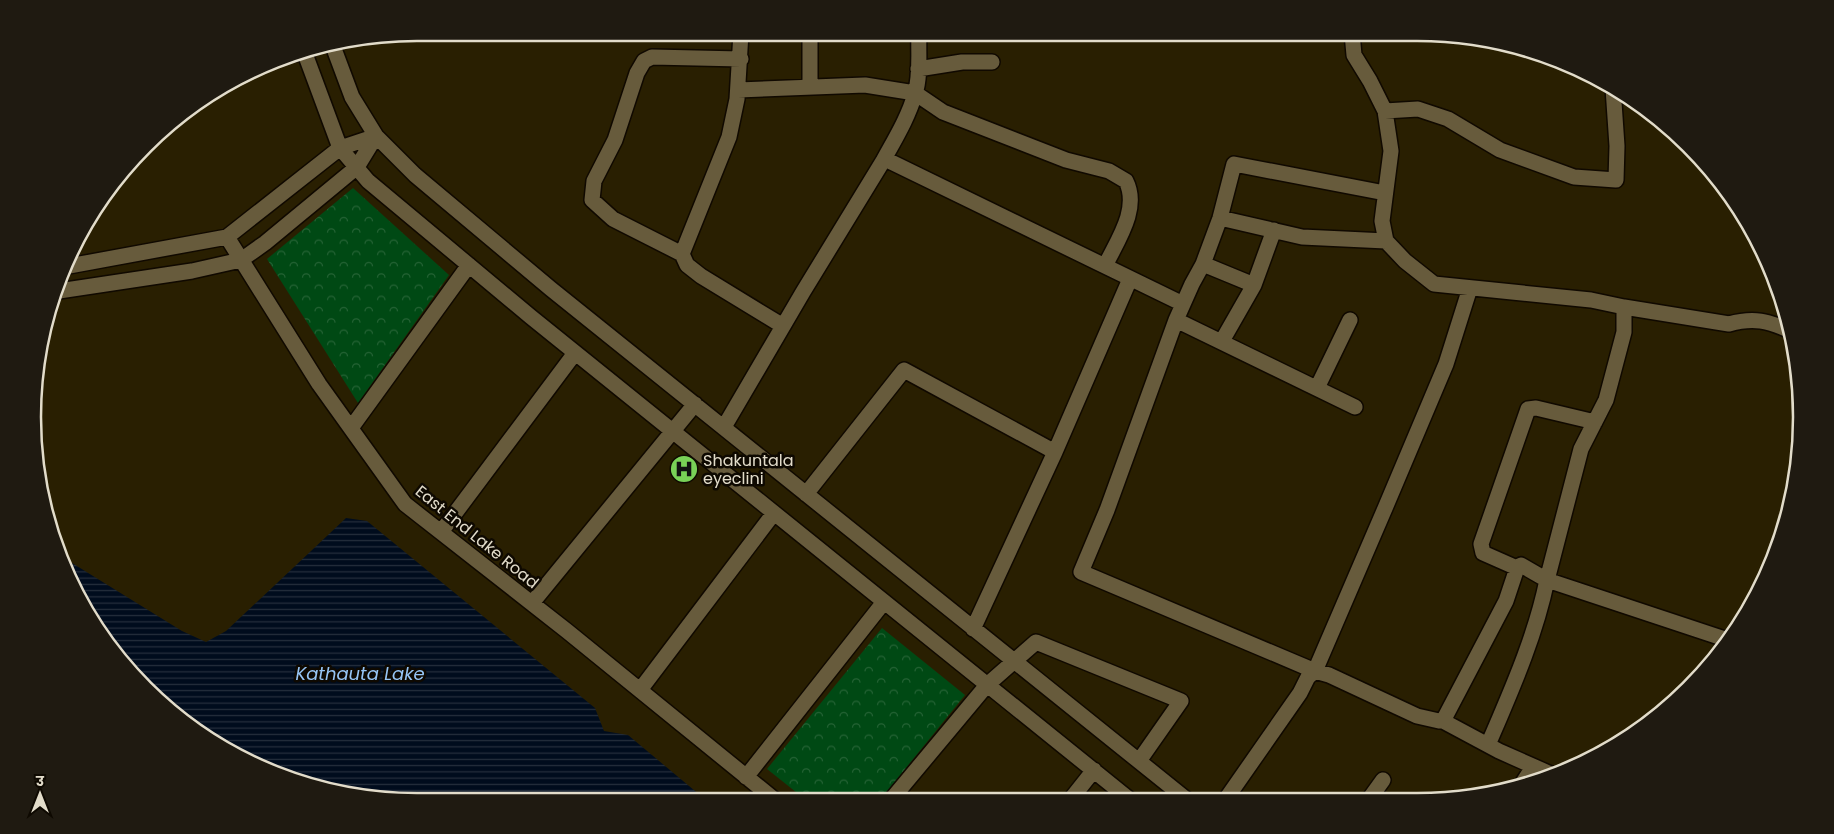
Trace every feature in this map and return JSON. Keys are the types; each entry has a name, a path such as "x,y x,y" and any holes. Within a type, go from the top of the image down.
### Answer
{"street":[{"path":"682,254 729,137 738,90 741,41"},
{"path":"810,41 810,86"},
{"path":"724,427 883,161 902,125 915,93 919,41"},
{"path":"1353,41 1354,55 1385,111 1391,152 1382,221 1386,242 1405,261 1434,284 1590,300 1729,324 1744,320 1756,320 1772,322 1782,327"},
{"path":"335,50 352,97 376,136 414,174 552,289 1179,793"},
{"path":"741,59 652,57 644,61 615,140 594,181 592,200 613,219 682,254 687,265 701,276 783,326"},
{"path":"306,58 340,148 368,182 575,353 1123,793"},
{"path":"918,69 962,62 992,62"},
{"path":"738,90 865,85 915,93 944,112 1066,160 1109,171 1126,181 1131,199 1127,220 1105,266"},
{"path":"1385,111 1418,109 1448,119 1500,150 1574,177 1616,180 1617,146 1614,97"},
{"path":"74,265 227,238 340,148 376,136"},
{"path":"63,291 192,271 241,260 265,243 357,167 376,136"},
{"path":"883,161 888,160 1183,304"},
{"path":"1385,193 1234,164 1220,218 1203,264 1176,320 1107,510 1081,572 1314,671 1328,675 1417,716 1439,721 1443,720 1488,745 1543,771"},
{"path":"1220,218 1302,238 1386,242"},
{"path":"1222,341 1254,285 1274,230"},
{"name":"East End Lake Road","path":"227,238 318,384 405,504 532,603 766,793"},
{"path":"1203,264 1254,285"},
{"path":"351,428 469,265"},
{"path":"973,629 1055,452 1130,279"},
{"path":"1230,793 1300,693 1308,677 1314,671 1446,364 1470,288"},
{"path":"1488,745 1518,675 1542,608 1547,580 1581,449 1606,400 1624,332 1624,306"},
{"path":"1176,320 1356,407"},
{"path":"1317,388 1350,320"},
{"path":"441,532 575,353"},
{"path":"806,494 904,370 1055,452"},
{"path":"532,603 695,404"},
{"path":"1595,422 1536,408 1528,409 1481,544 1483,554 1517,568 1522,566 1547,580 1721,638"},
{"path":"640,690 774,513"},
{"path":"1443,720 1506,601 1517,568"},
{"path":"746,777 884,602"},
{"path":"897,793 987,685 1036,642 1181,701 1139,761"},
{"path":"1527,776 1533,767"},
{"path":"1076,793 1094,770"},
{"path":"1374,793 1383,780"}],"green space":[{"path":"353,188 449,275 358,403 267,259"},
{"path":"882,628 965,695 886,793 797,793 767,769"}],"water":[{"name":"Kathauta Lake","path":"346,518 367,521 595,708 604,731 628,735 697,793 392,792 344,786 296,773 251,754 229,742 169,700 134,665 119,646 92,605 71,563 182,631 206,642 226,631"}],"place":[{"name":"Shakuntala eyeclini","path":"684,469"}]}
